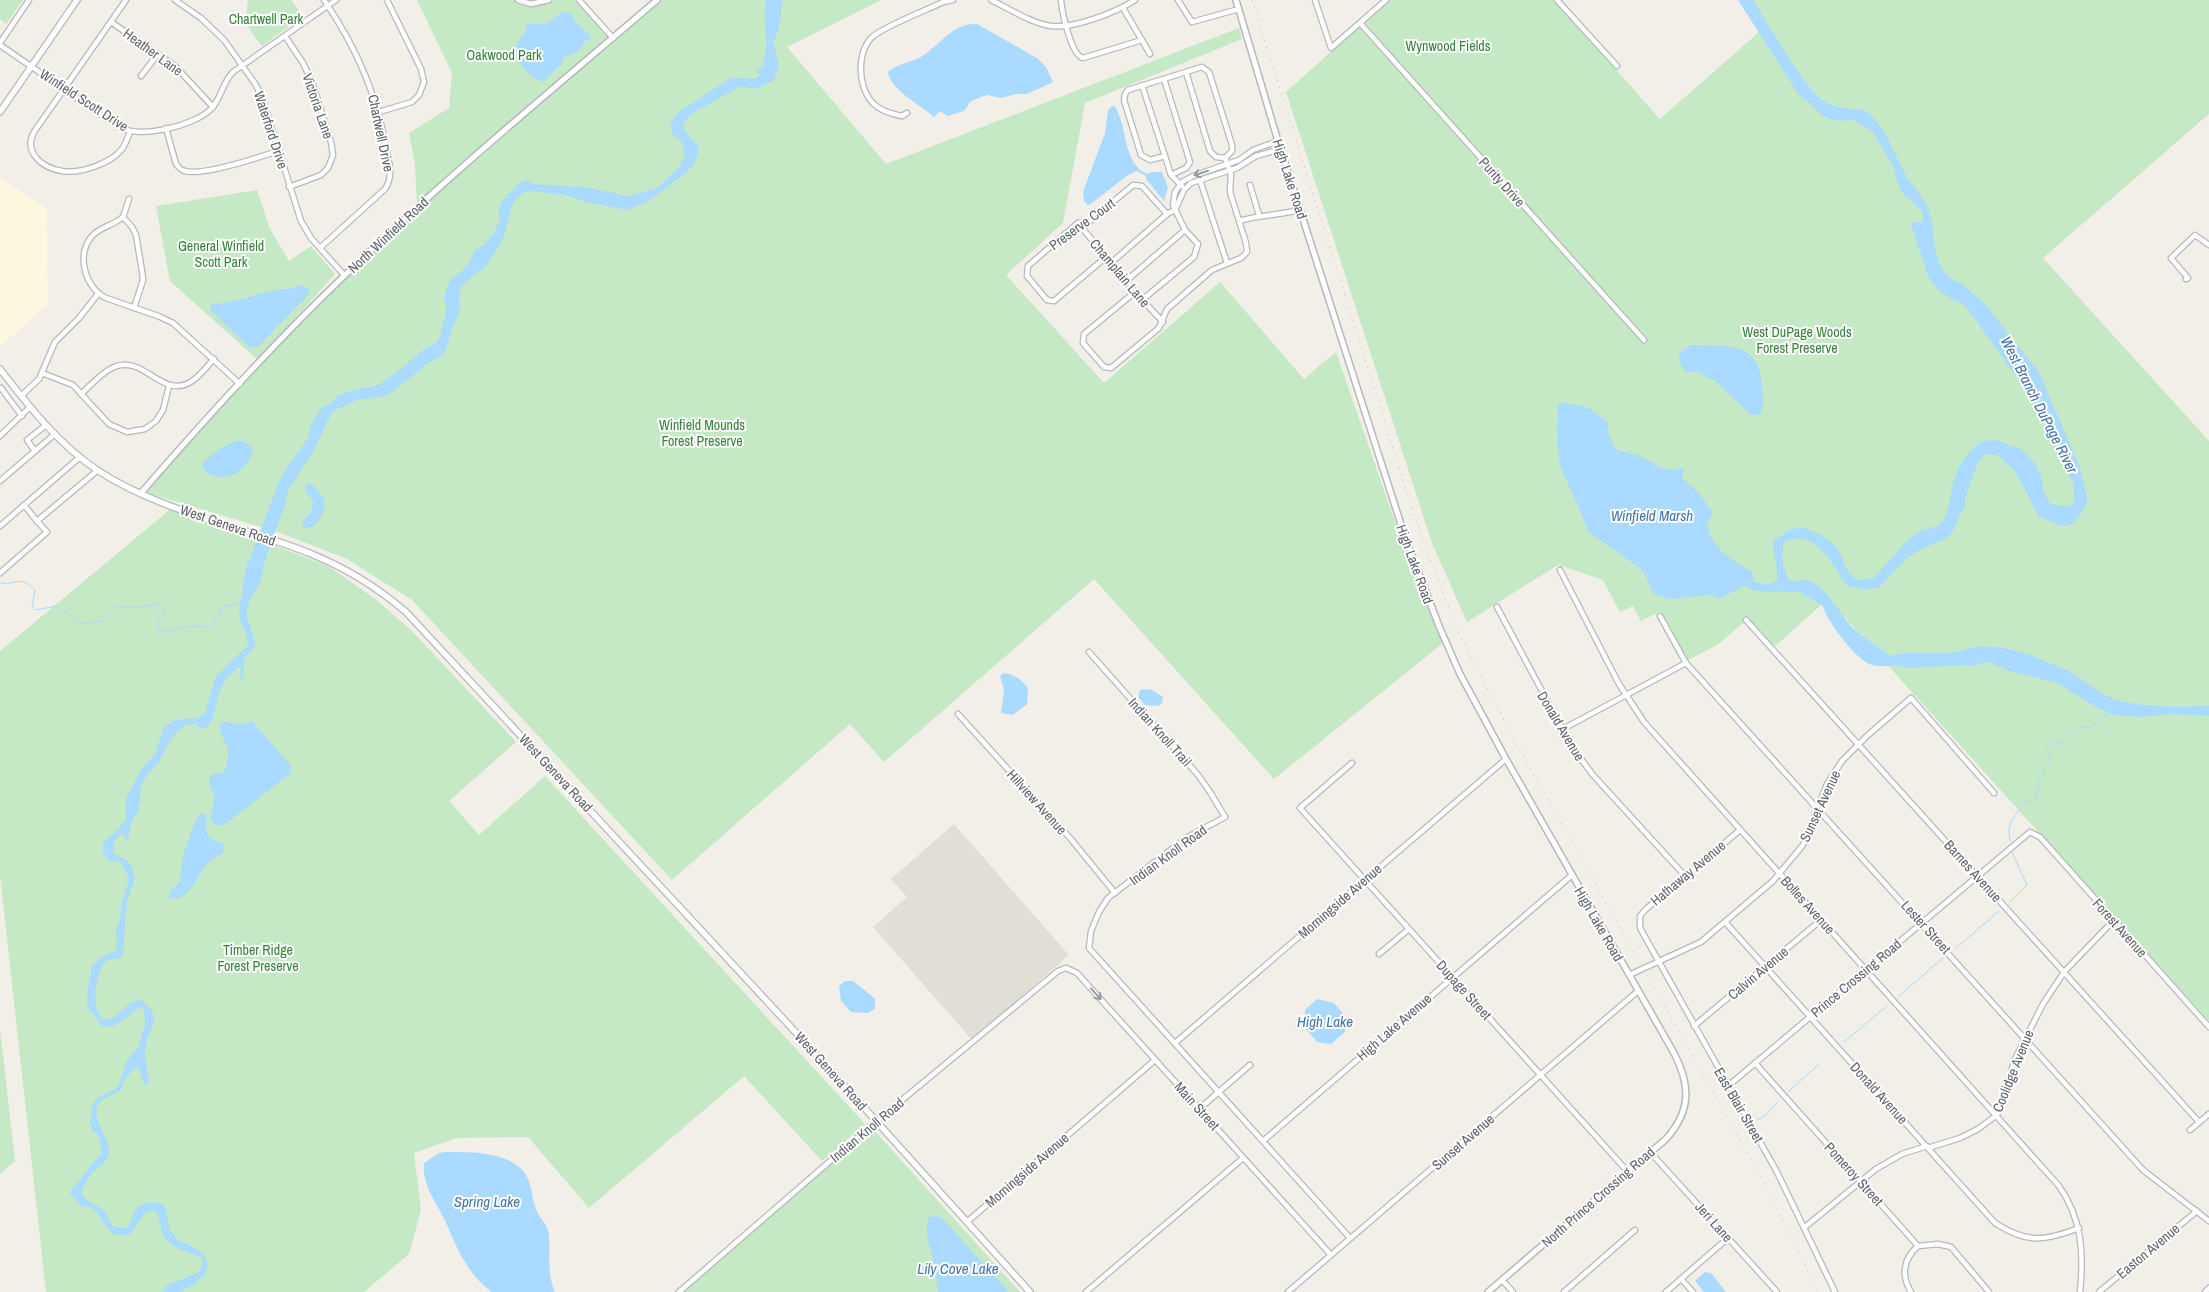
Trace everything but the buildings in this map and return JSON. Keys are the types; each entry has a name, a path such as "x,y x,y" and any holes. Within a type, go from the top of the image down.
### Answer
{"main road":[{"path":"0,112 77,0"},
{"name":"West Geneva Road","path":"0,369 46,425 80,457 98,470 141,493 173,507 308,553 348,572 386,595 420,626 968,1221 1030,1292"}],"street":[{"path":"0,44 30,0"},
{"path":"126,0 34,132 30,143 33,154 45,165 64,172 98,165 119,152 130,132"},
{"name":"Waterford Drive","path":"175,0 201,18 216,32 261,94 301,221 320,248 344,275"},
{"name":"Chartwell Drive","path":"320,248 385,189 389,183 390,169 379,112 360,60 324,0"},
{"path":"213,107 226,80 242,66 336,0"},
{"path":"379,112 412,102 419,95 424,82 421,69 387,0"},
{"path":"518,0 531,4 548,0"},
{"path":"579,0 613,38"},
{"name":"North Winfield Road","path":"141,493 240,384 344,275 419,206 657,0"},
{"path":"906,113 902,116 883,110 873,105 867,97 860,69 866,45 879,32 943,2 953,0"},
{"path":"991,0 1052,27 1108,14 1123,8 1135,0"},
{"path":"1061,0 1066,25 1075,53 1083,58 1142,40"},
{"path":"1178,0 1192,22 1238,10"},
{"name":"High Lake Road","path":"1236,0 1278,141 1423,587 1460,674 1506,759 1679,1064 1686,1088"},
{"path":"1315,0 1331,48 1386,0"},
{"path":"1557,0 1617,66"},
{"path":"1123,8 1150,54"},
{"name":"Heather Lane","path":"111,22 158,54 187,77 213,107"},
{"name":"Purity Drive","path":"1360,23 1644,340"},
{"name":"Victoria Lane","path":"285,36 303,63 312,82 331,142 333,155 328,168 321,175 289,187"},
{"name":"Winfield Scott Drive","path":"0,44 130,132 147,133 197,119 213,107"},
{"path":"142,76 158,54"},
{"path":"1165,156 1150,160 1143,158 1124,97 1128,90 1202,67 1209,72 1232,146 1232,151 1226,158"},
{"path":"1186,72 1210,151 1216,157 1226,158"},
{"path":"1164,79 1190,162 1186,168 1171,175"},
{"path":"1142,86 1171,175 1185,189"},
{"path":"166,128 176,164 188,172 228,166 278,151"},
{"path":"1142,300 1194,257 1198,244 1185,230 1172,206 1180,185 1193,176 1238,160 1253,150 1278,141"},
{"path":"1110,263 1167,214 1175,210 1185,189 1200,180 1241,166 1256,156 1281,149"},
{"path":"1134,292 1084,334 1083,343 1104,367 1111,368 1159,328 1167,309 1212,270 1240,258 1247,252 1230,192 1229,170 1226,158"},
{"path":"1200,180 1227,263"},
{"path":"1250,185 1259,215"},
{"name":"Preserve Court","path":"1106,257 1054,301 1047,300 1027,276 1028,266 1078,223 1088,222 1133,186 1142,186 1167,214"},
{"path":"129,199 123,217 94,234 86,246 84,254 86,274 90,284 98,294 173,323 240,384"},
{"path":"1239,221 1259,215 1283,214 1300,210"},
{"path":"123,217 136,235 142,270 143,280 134,308"},
{"name":"Champlain Lane","path":"1078,223 1134,292 1163,322"},
{"path":"1126,281 1185,230"},
{"path":"2186,279 2188,278 2171,258 2195,235 2209,245"},
{"path":"21,396 36,383 55,342 79,318 98,294"},
{"path":"82,394 109,369 128,364 141,368 160,382 169,386 180,386 192,381 214,359"},
{"path":"42,373 68,382 112,426 128,432 150,426 160,417 169,386"},
{"path":"9,380 0,388 22,416"},
{"path":"0,436 30,407"},
{"path":"35,451 27,440 46,425"},
{"path":"0,481 55,434"},
{"path":"0,526 80,457"},
{"path":"37,520 98,470"},
{"path":"0,573 47,532 24,505"},
{"name":"Bolles Avenue","path":"1560,570 1626,696 1644,722 2060,1186 2072,1206 2079,1226 2082,1260 2080,1292"},
{"name":"Donald Avenue","path":"1497,607 1561,730 1593,775 1685,876"},
{"name":"Lester Street","path":"1660,616 1686,663 1922,922 2143,1170 2209,1221"},
{"name":"Barnes Avenue","path":"1746,620 2199,1122"},
{"name":"Indian Knoll Trail","path":"1089,652 1198,775 1225,817"},
{"path":"1561,730 1686,663"},
{"name":"Sunset Avenue","path":"1629,975 1694,946 1726,923 1780,874 1803,844 1835,772 1859,744 1911,698 1994,793"},
{"name":"Hillview Avenue","path":"958,714 1089,860 1115,893"},
{"name":"Morningside Avenue","path":"1175,1043 1506,759"},
{"name":"Dupage Street","path":"1352,763 1300,808 1628,1172"},
{"name":"Indian Knoll Road","path":"1089,948 1091,931 1099,912 1115,893 1186,838 1225,817"},
{"name":"Hathaway Avenue","path":"1639,920 1646,909 1740,830"},
{"name":"Prince Crossing Road","path":"1728,1086 2030,832"},
{"name":"Forest Avenue","path":"2030,832 2040,837 2209,1026"},
{"name":"High Lake Avenue","path":"1263,1141 1572,875"},
{"name":"East Blair Street","path":"1639,920 1641,932 1805,1227 1835,1292"},
{"name":"Calvin Avenue","path":"1694,1026 1821,920"},
{"name":"Coolidge Avenue","path":"1805,1227 1860,1181 1890,1160 1972,1132 1997,1115 2025,1037 2043,1004 2064,972 2114,920"},
{"name":"Donald Avenue","path":"1726,923 1995,1223 2021,1237 2035,1240 2045,1239 2079,1226"},
{"path":"1379,954 1409,929"},
{"name":"Main Street","path":"1089,948 1350,1238"},
{"name":"Main Street","path":"1058,971 1066,968 1077,973 1331,1255"},
{"name":"Indian Knoll Road","path":"679,1292 877,1122 1058,971"},
{"name":"Sunset Avenue","path":"1288,1292 1638,991"},
{"name":"Morningside Avenue","path":"968,1221 1155,1060"},
{"name":"Pomeroy Street","path":"1755,1063 1918,1246"},
{"path":"1199,1109 1250,1065"},
{"name":"North Prince Crossing Road","path":"1488,1292 1666,1139 1678,1123 1685,1104 1686,1088"},
{"path":"2190,1130 2209,1114"},
{"name":"Jeri Lane","path":"1650,1152 1777,1292"},
{"path":"1086,1292 1243,1158"},
{"path":"2203,1215 2209,1210"},
{"name":"Easton Avenue","path":"2099,1292 2197,1211"},
{"path":"1564,1292 1635,1230"},
{"path":"1666,1292 1728,1238"},
{"path":"1911,1292 1905,1281 1904,1270 1908,1258 1918,1246 1938,1244 1951,1247 1989,1292"},
{"path":"1681,1279 1693,1292"},
{"path":"1502,1280 1513,1292"},
{"path":"2205,1292 2209,1288"}],"shaded area":[{"path":"0,178 47,209 48,303 0,347"},
{"path":"954,824 1069,955 972,1040 873,927 907,897 891,879"}],"green space":[{"path":"0,0 23,0 6,24 0,19"},
{"name":"Chartwell Park","path":"248,0 291,0 303,16 262,46 245,23"},
{"name":"Oakwood Park","path":"417,0 515,0 534,6 553,0 577,0 609,36 417,204 415,165 409,133 449,108 452,73"},
{"name":"Winfield Mounds Forest Preserve","path":"662,0 881,0 787,47 886,164 1239,28 1242,39 1085,103 1063,223 1006,275 1104,383 1220,282 1304,379 1336,352 1411,568 1443,643 1274,779 1094,579 884,762 850,724 672,880 412,600 347,559 278,532 144,492 229,398 317,307 359,267 487,150"},
{"name":"West DuPage Woods Forest Preserve","path":"1389,0 1554,0 1660,119 1758,33 1751,0 2209,0 2209,114 2043,258 2209,441 2209,1021 1828,599 1774,647 1748,619 1717,645 1688,660 1661,611 1641,621 1633,606 1620,612 1603,580 1558,565 1467,622 1432,543 1286,92"},
{"name":"General Winfield Scott Park","path":"257,190 270,229 289,261 311,246 335,274 258,360 170,281 156,206"},
{"name":"Timber Ridge Forest Preserve","path":"173,507 328,566 374,598 412,631 516,742 449,801 479,835 545,776 865,1124 822,1161 744,1076 589,1208 528,1137 456,1138 414,1153 421,1210 409,1254 364,1292 46,1292 0,875 0,651"},
{"path":"0,1029 15,1161 0,1174"},
{"path":"873,1129 1020,1292 685,1292 683,1290"}],"water":[{"path":"765,0 783,0 778,32 773,42 779,65 774,80 757,89 741,86 691,114 685,121 683,128 699,150 694,165 686,173 649,201 627,210 585,202 565,195 532,191 522,193 513,203 503,239 487,265 461,286 460,310 452,328 446,350 440,357 428,363 394,391 385,396 357,400 333,411 313,452 288,490 285,505 265,560 260,584 250,599 246,614 256,645 244,659 243,679 240,679 241,669 239,667 222,685 213,717 208,726 200,729 197,724 189,725 183,727 174,736 158,763 142,784 138,809 130,826 128,839 125,841 125,835 121,834 114,842 113,853 127,860 132,867 135,879 127,901 123,954 119,959 109,960 104,963 101,969 95,994 97,1011 101,1017 107,1020 116,1016 130,1003 135,1001 140,1000 148,1006 154,1018 145,1048 149,1082 147,1086 144,1084 138,1066 126,1077 121,1090 104,1099 98,1105 96,1111 97,1118 107,1140 109,1153 102,1165 88,1178 81,1193 86,1200 103,1209 114,1227 127,1228 138,1206 151,1202 160,1203 163,1210 164,1225 168,1232 173,1237 202,1253 207,1265 207,1271 204,1276 191,1283 161,1292 167,1285 199,1272 203,1262 201,1257 177,1248 165,1239 157,1213 153,1211 146,1212 130,1234 115,1234 110,1231 95,1210 82,1206 70,1194 101,1154 101,1140 92,1131 89,1119 92,1116 91,1108 96,1099 116,1089 121,1081 126,1062 138,1048 145,1024 144,1010 141,1007 114,1026 103,1027 88,1008 87,993 92,966 101,957 117,950 116,927 120,921 121,906 129,879 122,863 109,861 103,853 103,843 123,824 126,818 126,798 142,768 155,754 164,727 175,720 197,718 205,713 216,676 248,645 239,612 246,568 283,474 308,438 312,422 322,408 330,404 337,396 378,385 395,374 423,350 436,343 441,335 446,315 447,306 444,298 451,278 461,272 469,263 475,250 484,245 495,231 500,219 498,212 501,204 517,184 528,180 532,184 584,187 629,196 657,188 680,166 685,155 682,142 672,134 670,124 678,113 729,79 759,77 757,70 763,66 766,49"},
{"path":"1738,0 1753,0 1797,70 1817,95 1825,102 1835,106 1867,111 1879,125 1889,140 1904,172 1928,208 1932,220 1936,254 1943,269 1952,279 1961,283 1984,303 2039,372 2079,465 2087,496 2087,503 2079,517 2072,524 2062,526 2039,517 2015,471 1997,455 1985,454 1977,464 1965,499 1965,507 1953,531 1947,538 1919,550 1906,559 1880,587 1865,590 1846,585 1821,549 1804,539 1794,539 1784,543 1783,562 1789,580 1812,582 1828,595 1853,628 1891,656 1908,653 1949,653 1977,647 2010,649 2062,668 2113,699 2154,706 2209,706 2209,716 2173,714 2139,717 2114,715 2101,710 2055,682 2009,671 1989,662 1975,666 1908,668 1869,664 1856,654 1842,638 1829,620 1823,606 1800,592 1778,592 1775,590 1778,579 1773,545 1775,539 1795,528 1813,531 1831,542 1839,551 1847,569 1857,580 1874,578 1907,541 1920,531 1937,526 1942,522 1947,511 1956,475 1972,449 1982,442 1992,440 2002,442 2024,457 2034,470 2051,504 2069,507 2074,502 2074,484 2055,449 2039,406 1972,315 1960,301 1931,275 1922,259 1911,224 1913,222 1923,222 1922,210 1899,177 1873,132 1855,121 1820,110 1799,95"},
{"path":"563,12 571,14 575,21 591,36 590,41 585,40 577,52 563,58 562,64 543,82 531,76 522,66 516,48 518,41 524,34 527,24 546,24"},
{"path":"977,24 1037,58 1046,67 1053,82 1027,94 1016,94 1001,98 987,95 971,101 964,111 948,116 940,111 934,117 894,85 888,72 892,69 924,55 954,30"},
{"path":"1114,105 1122,123 1129,153 1133,161 1139,169 1147,174 1162,172 1168,187 1164,201 1146,179 1146,176 1137,171 1128,175 1092,203 1088,205 1084,201 1083,192 1105,133 1108,110"},
{"path":"301,285 309,288 310,293 258,347 249,347 210,310 210,306 213,304 235,301"},
{"path":"1690,345 1729,346 1749,354 1756,361 1760,372 1763,402 1760,415 1750,414 1715,381 1696,371 1685,371 1680,362 1679,354"},
{"name":"Winfield Marsh","path":"1564,403 1587,407 1608,422 1608,433 1615,449 1640,456 1662,468 1672,470 1684,468 1682,478 1700,494 1713,513 1707,523 1713,540 1730,558 1753,572 1753,586 1745,586 1718,599 1712,595 1672,599 1654,594 1641,569 1589,532 1560,465 1557,440 1558,404"},
{"path":"236,441 245,441 253,449 250,459 239,471 229,476 218,477 203,469 203,462 221,448"},
{"path":"310,483 321,494 325,506 316,525 304,529 302,522 311,513 314,502 305,491 306,485"},
{"path":"1004,673 1018,678 1025,684 1028,690 1027,704 1013,715 1001,713 1004,690 1000,676"},
{"path":"1142,689 1152,690 1163,697 1162,703 1158,706 1145,705 1139,698 1139,692"},
{"path":"224,721 239,725 252,721 291,766 291,773 224,825 215,825 210,819 215,796 210,787 209,777 224,772 227,764 228,751 220,728"},
{"path":"201,813 205,814 206,817 207,835 224,844 223,853 206,865 187,892 177,899 170,899 169,893 180,881 183,856 196,820"},
{"path":"845,981 853,981 873,997 875,999 875,1009 868,1013 851,1012 841,1001 839,986"},
{"name":"High Lake","path":"1317,999 1334,1003 1345,1016 1345,1032 1331,1044 1317,1042 1305,1028 1305,1010"},
{"name":"Spring Lake","path":"439,1153 492,1155 513,1163 522,1170 528,1179 536,1209 549,1232 550,1272 555,1292 492,1292 470,1270 425,1180 424,1163"},
{"name":"Lily Cove Lake","path":"931,1216 941,1217 1009,1292 938,1292 935,1268 927,1235 927,1221"},
{"path":"1705,1272 1711,1273 1726,1292 1704,1292 1695,1281"}],"waterway":[{"name":"West Branch DuPage River","path":"1815,103 1828,114 1841,117 1853,116"},
{"name":"West Branch DuPage River","path":"1899,174 1905,190 1922,206"},
{"name":"West Branch DuPage River","path":"1929,268 1934,279 1941,287 1961,299"},
{"name":"West Branch DuPage River","path":"2015,450 2032,466 2037,475 2039,487"},
{"path":"0,583 22,582 30,585 35,590 32,606 36,610 56,606 83,624 103,621 115,607 139,607 160,604 165,610 158,620 158,629 166,631 192,626 212,625 223,607 242,603"},
{"path":"1770,588 1783,583"},
{"path":"1753,586 1764,588"},
{"path":"2010,841 2009,829 2012,820 2024,802 2031,802 2036,799 2039,784 2037,781 2043,776 2044,767 2052,762 2047,749 2050,745 2063,741 2079,727 2090,727 2102,719 2108,712"},
{"path":"2010,902 2027,885 2012,852"},
{"path":"1955,949 1999,911"},
{"path":"1899,996 1943,958"},
{"path":"1844,1042 1887,1006"},
{"path":"1789,1091 1819,1064"},
{"path":"1757,1120 1765,1116 1778,1102"},
{"name":"West Branch DuPage River","path":"161,1208 166,1232 171,1237"},
{"name":"West Branch DuPage River","path":"169,1292 194,1280"}],"railway":[{"path":"1252,0 1416,521 1457,629 1512,736 1766,1186 1818,1292"},
{"path":"432,160 435,167"}],"park label":[{"name":"Wynwood Fields","path":"1448,46"}]}
